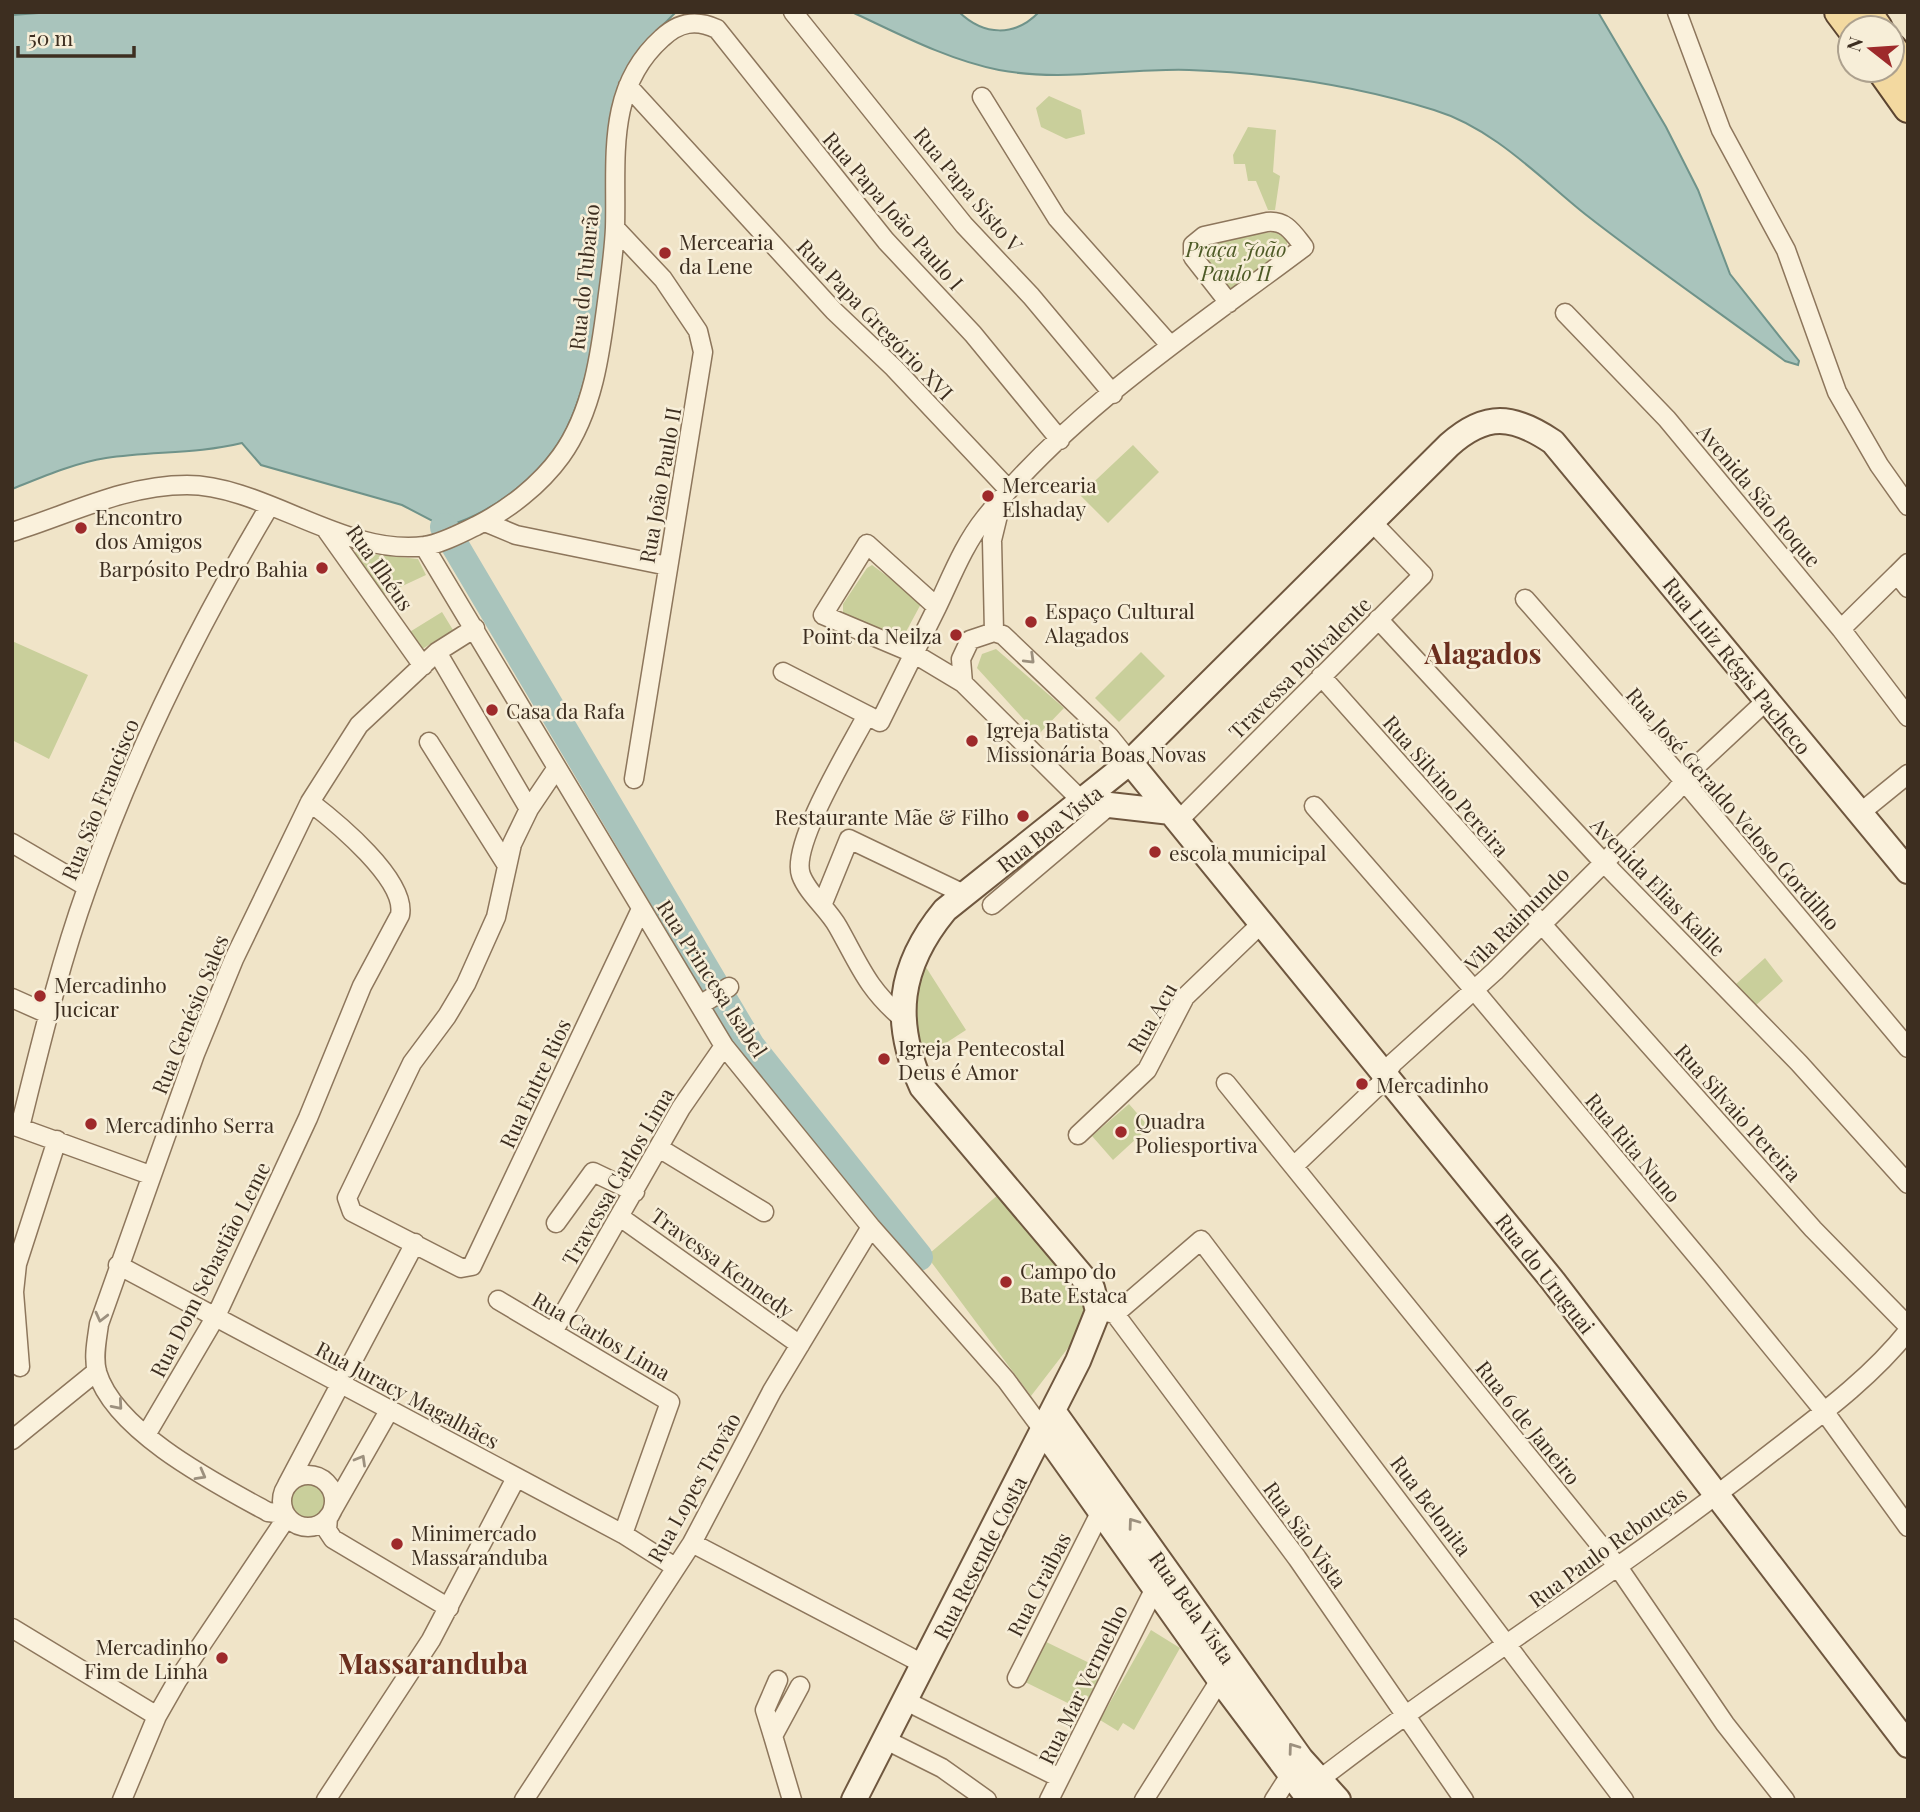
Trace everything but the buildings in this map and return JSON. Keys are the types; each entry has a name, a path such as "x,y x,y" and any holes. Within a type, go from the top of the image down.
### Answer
{"main road":[{"path":"1891,84 1908,108"},
{"name":"Rua Boa Vista","path":"1106,1313 1092,1288 922,1087 912,1065 902,1017 904,992 921,945 945,910 1130,762 1449,445 1478,424 1492,420 1522,424 1553,442 1569,459"},
{"name":"Rua Luiz Régis Pacheco","path":"1569,459 1908,871"},
{"name":"Rua do Uruguai","path":"1130,762 1386,1073 1719,1493 1908,1745"},
{"path":"1083,802 1175,816"},
{"name":"Rua Resende Costa","path":"854,1800 925,1665 961,1588 1090,1335 1106,1313"},
{"name":"Rua Bela Vista","path":"1048,1420 1101,1511 1290,1775 1314,1790 1338,1800"},
{"name":"Rua Bela Vista","path":"1048,1420 1314,1790"}],"street":[{"name":"Rua Papa Sisto V","path":"793,12 964,225 1031,296 1113,394"},
{"path":"1677,12 1721,130 1786,250 1837,392 1879,465 1908,506"},
{"name":"Rua do Tubarão","path":"485,522 534,486 560,457 578,428 596,367 614,228 613,166 616,123 633,73 652,47 669,32 689,23"},
{"name":"Rua Papa João Paulo I","path":"689,23 704,23 717,29 886,242 974,334 1059,440"},
{"name":"Rua Papa Gregório XVI","path":"628,86 834,311 894,368 1005,494"},
{"path":"982,97 993,120 1057,218 1170,345"},
{"path":"783,672 880,722 978,528 1005,494 1059,440 1170,345 1229,303 1304,247 1288,227 1276,221 1198,240 1193,245 1193,257 1229,303"},
{"name":"Rua João Paulo II","path":"614,228 663,279 698,331 703,352 634,779"},
{"name":"Avenida São Roque","path":"1565,313 1667,419 1841,629 1908,717"},
{"path":"12,532 105,498 149,488 199,486 242,496 325,528"},
{"path":"993,632 992,540 1005,494"},
{"name":"Rua São Francisco","path":"16,1126 87,887 124,793 191,643 269,507"},
{"path":"485,522 516,535 668,566"},
{"name":"Rua Ilhéus","path":"325,528 359,538 431,544 485,522"},
{"name":"Travessa Polivalente","path":"1175,816 1423,575 1372,522"},
{"name":"Rua Ilhéus","path":"325,528 423,666"},
{"name":"Rua Princesa Isabel","path":"431,544 475,628 556,769 724,1046 871,1227 1006,1380 1048,1420"},
{"path":"937,607 867,544 823,615 913,653 963,683 1083,802"},
{"path":"958,565 972,564 991,571"},
{"path":"1841,629 1904,575"},
{"name":"Rua José Geraldo Veloso Gordilho","path":"1525,599 1684,781 1908,1048"},
{"name":"Avenida Elias Kalile","path":"1378,619 1604,863 1799,1063 1908,1184"},
{"name":"Rua Genésio Sales","path":"97,1371 95,1348 99,1324 150,1175 234,959 310,802 359,725 385,697 437,652 475,628"},
{"path":"963,683 960,670 964,649 981,634 993,632 1012,641 1109,737 1130,762"},
{"path":"437,652 529,809"},
{"name":"Rua Silvino Pereira","path":"1321,676 1540,925"},
{"name":"Vila Raimundo","path":"1295,1165 1378,1085 1393,1062 1475,991 1766,701"},
{"path":"867,715 800,852 802,877 822,903 873,991 902,1017"},
{"path":"429,742 506,864"},
{"path":"290,1519 282,1502 287,1485 415,1243 352,1212 347,1198 408,1071 466,984 496,917 506,864 529,809 556,769"},
{"path":"1860,813 1908,774"},
{"name":"Rua Dom Sebastião Leme","path":"146,1434 216,1316 292,1154 352,1009 401,915 402,906 396,888 356,842 310,802"},
{"name":"Rua Boa Vista","path":"992,905 1109,806"},
{"name":"Rua Rita Nuno","path":"1314,806 1475,991 1824,1411 1908,1527"},
{"path":"822,903 849,839 964,894"},
{"path":"12,843 87,887"},
{"name":"Rua Entre Rios","path":"415,1243 461,1268 472,1266 477,1260 641,909"},
{"name":"Rua Acu","path":"1077,1135 1147,1070 1185,997 1264,922"},
{"name":"Rua Silvaio Pereira","path":"1540,925 1813,1229 1908,1329"},
{"path":"700,1005 729,987"},
{"path":"12,998 48,1014"},
{"name":"Travessa Carlos Lima","path":"553,1332 696,1084 724,1046"},
{"name":"Rua 6 de Janeiro","path":"1226,1083 1618,1567 1725,1724 1785,1800"},
{"path":"16,1126 150,1175"},
{"path":"20,1367 14,1292 16,1264 57,1140"},
{"path":"659,1148 764,1212"},
{"path":"556,1223 593,1172 635,1192"},
{"name":"Travessa Kennedy","path":"621,1217 800,1345"},
{"name":"Rua Lopes Trovão","path":"524,1800 692,1543 772,1391 871,1227"},
{"name":"Rua Belonita","path":"1106,1313 1201,1240 1509,1644 1624,1800"},
{"name":"Rua Juracy Magalhães","path":"118,1265 623,1534 675,1567"},
{"name":"Rua Carlos Lima","path":"498,1300 670,1402 623,1534"},
{"name":"Rua São Vista","path":"1106,1313 1297,1558 1464,1800"},
{"name":"Rua Paulo Rebouças","path":"1314,1790 1403,1715 1509,1644 1719,1493 1824,1411 1896,1346 1908,1329"},
{"path":"12,1440 97,1371 109,1395 146,1434 192,1470 268,1512 314,1526 329,1520 390,1409"},
{"path":"287,1485 303,1475 322,1478 333,1493 329,1520 333,1539 449,1608"},
{"path":"326,1800 449,1608 516,1478"},
{"name":"Rua Craibas","path":"1017,1678 1101,1511"},
{"path":"122,1800 157,1716 200,1643 247,1572 290,1519"},
{"path":"692,1543 925,1665"},
{"name":"Rua Mar Vermelho","path":"1049,1800 1155,1588"},
{"path":"12,1628 157,1716"},
{"path":"778,1680 765,1710 792,1800"},
{"path":"1144,1800 1220,1680"},
{"path":"773,1736 800,1686"},
{"path":"906,1701 1060,1779"},
{"path":"886,1740 942,1768 987,1800"},
{"path":"1275,1800 1290,1775"}],"green space":[{"path":"1049,96 1081,110 1085,134 1066,139 1041,127 1036,108"},
{"path":"1248,127 1276,130 1273,172 1280,176 1275,210 1268,210 1256,181 1248,181 1245,164 1234,164 1233,155"},
{"name":"Praça João Paulo II","path":"1274,232 1287,239 1287,251 1231,293 1201,255 1202,244 1211,239"},
{"path":"1133,445 1159,472 1108,523 1080,495"},
{"path":"354,552 418,559 426,575 383,595"},
{"path":"872,565 922,602 901,641 843,613 843,604 867,568"},
{"path":"442,612 453,630 419,651 408,633"},
{"path":"12,641 88,675 49,759 12,740"},
{"path":"996,649 1064,708 1038,735 977,668 982,654"},
{"path":"1141,652 1165,676 1119,722 1095,698"},
{"path":"1765,958 1783,981 1755,1006 1736,984"},
{"path":"922,961 966,1030 932,1052 916,1049 913,976"},
{"name":"Quadra Poliesportiva","path":"1129,1104 1149,1127 1113,1160 1092,1136"},
{"name":"Campo do Bate Estaca","path":"999,1194 1090,1308 1088,1322 1031,1396 929,1259 932,1257 930,1253"},
{"path":"308,1483 321,1488 326,1501 321,1514 308,1519 295,1514 290,1501 295,1488"},
{"path":"1151,1630 1180,1648 1134,1730 1123,1723 1118,1731 1100,1720"},
{"path":"1036,1637 1112,1674 1092,1715 1017,1678"}],"water":[{"path":"52,12 676,12 641,47 627,73 593,345 573,415 562,437 540,467 495,504 444,527 402,505 261,465 242,443 94,460 12,489 12,15"},
{"path":"852,12 959,12 979,26 999,30 1020,26 1039,12 1598,12 1666,127 1698,190 1730,274 1799,361 1798,365 1785,361 1634,252 1514,154 1456,118 1404,101 1343,87 1251,74 1165,70 1046,75 999,70 942,53"}],"waterway":[{"path":"444,527 751,1046 919,1257"}],"place":[{"name":"Mercearia da Lene","path":"665,253"},
{"name":"Mercearia Elshaday","path":"988,496"},
{"name":"Encontro dos Amigos","path":"81,528"},
{"name":"Barpósito Pedro Bahia","path":"322,568"},
{"name":"Espaço Cultural Alagados","path":"1031,622"},
{"name":"Point da Neilza","path":"956,635"},
{"name":"Casa da Rafa","path":"492,710"},
{"name":"Igreja Batista Missionária Boas Novas","path":"972,741"},
{"name":"Restaurante Mãe & Filho","path":"1023,816"},
{"name":"escola municipal","path":"1155,852"},
{"name":"Mercadinho Jucicar","path":"40,996"},
{"name":"Igreja Pentecostal Deus é Amor","path":"884,1059"},
{"name":"Mercadinho","path":"1362,1084"},
{"name":"Mercadinho Serra","path":"91,1124"},
{"name":"Quadra Poliesportiva","path":"1121,1132"},
{"name":"Campo do Bate Estaca","path":"1006,1282"},
{"name":"Minimercado Massaranduba","path":"397,1544"},
{"name":"Mercadinho Fim de Linha","path":"222,1658"}],"district":[{"name":"Alagados","path":"1483,652"},
{"name":"Massaranduba","path":"433,1662"}]}
